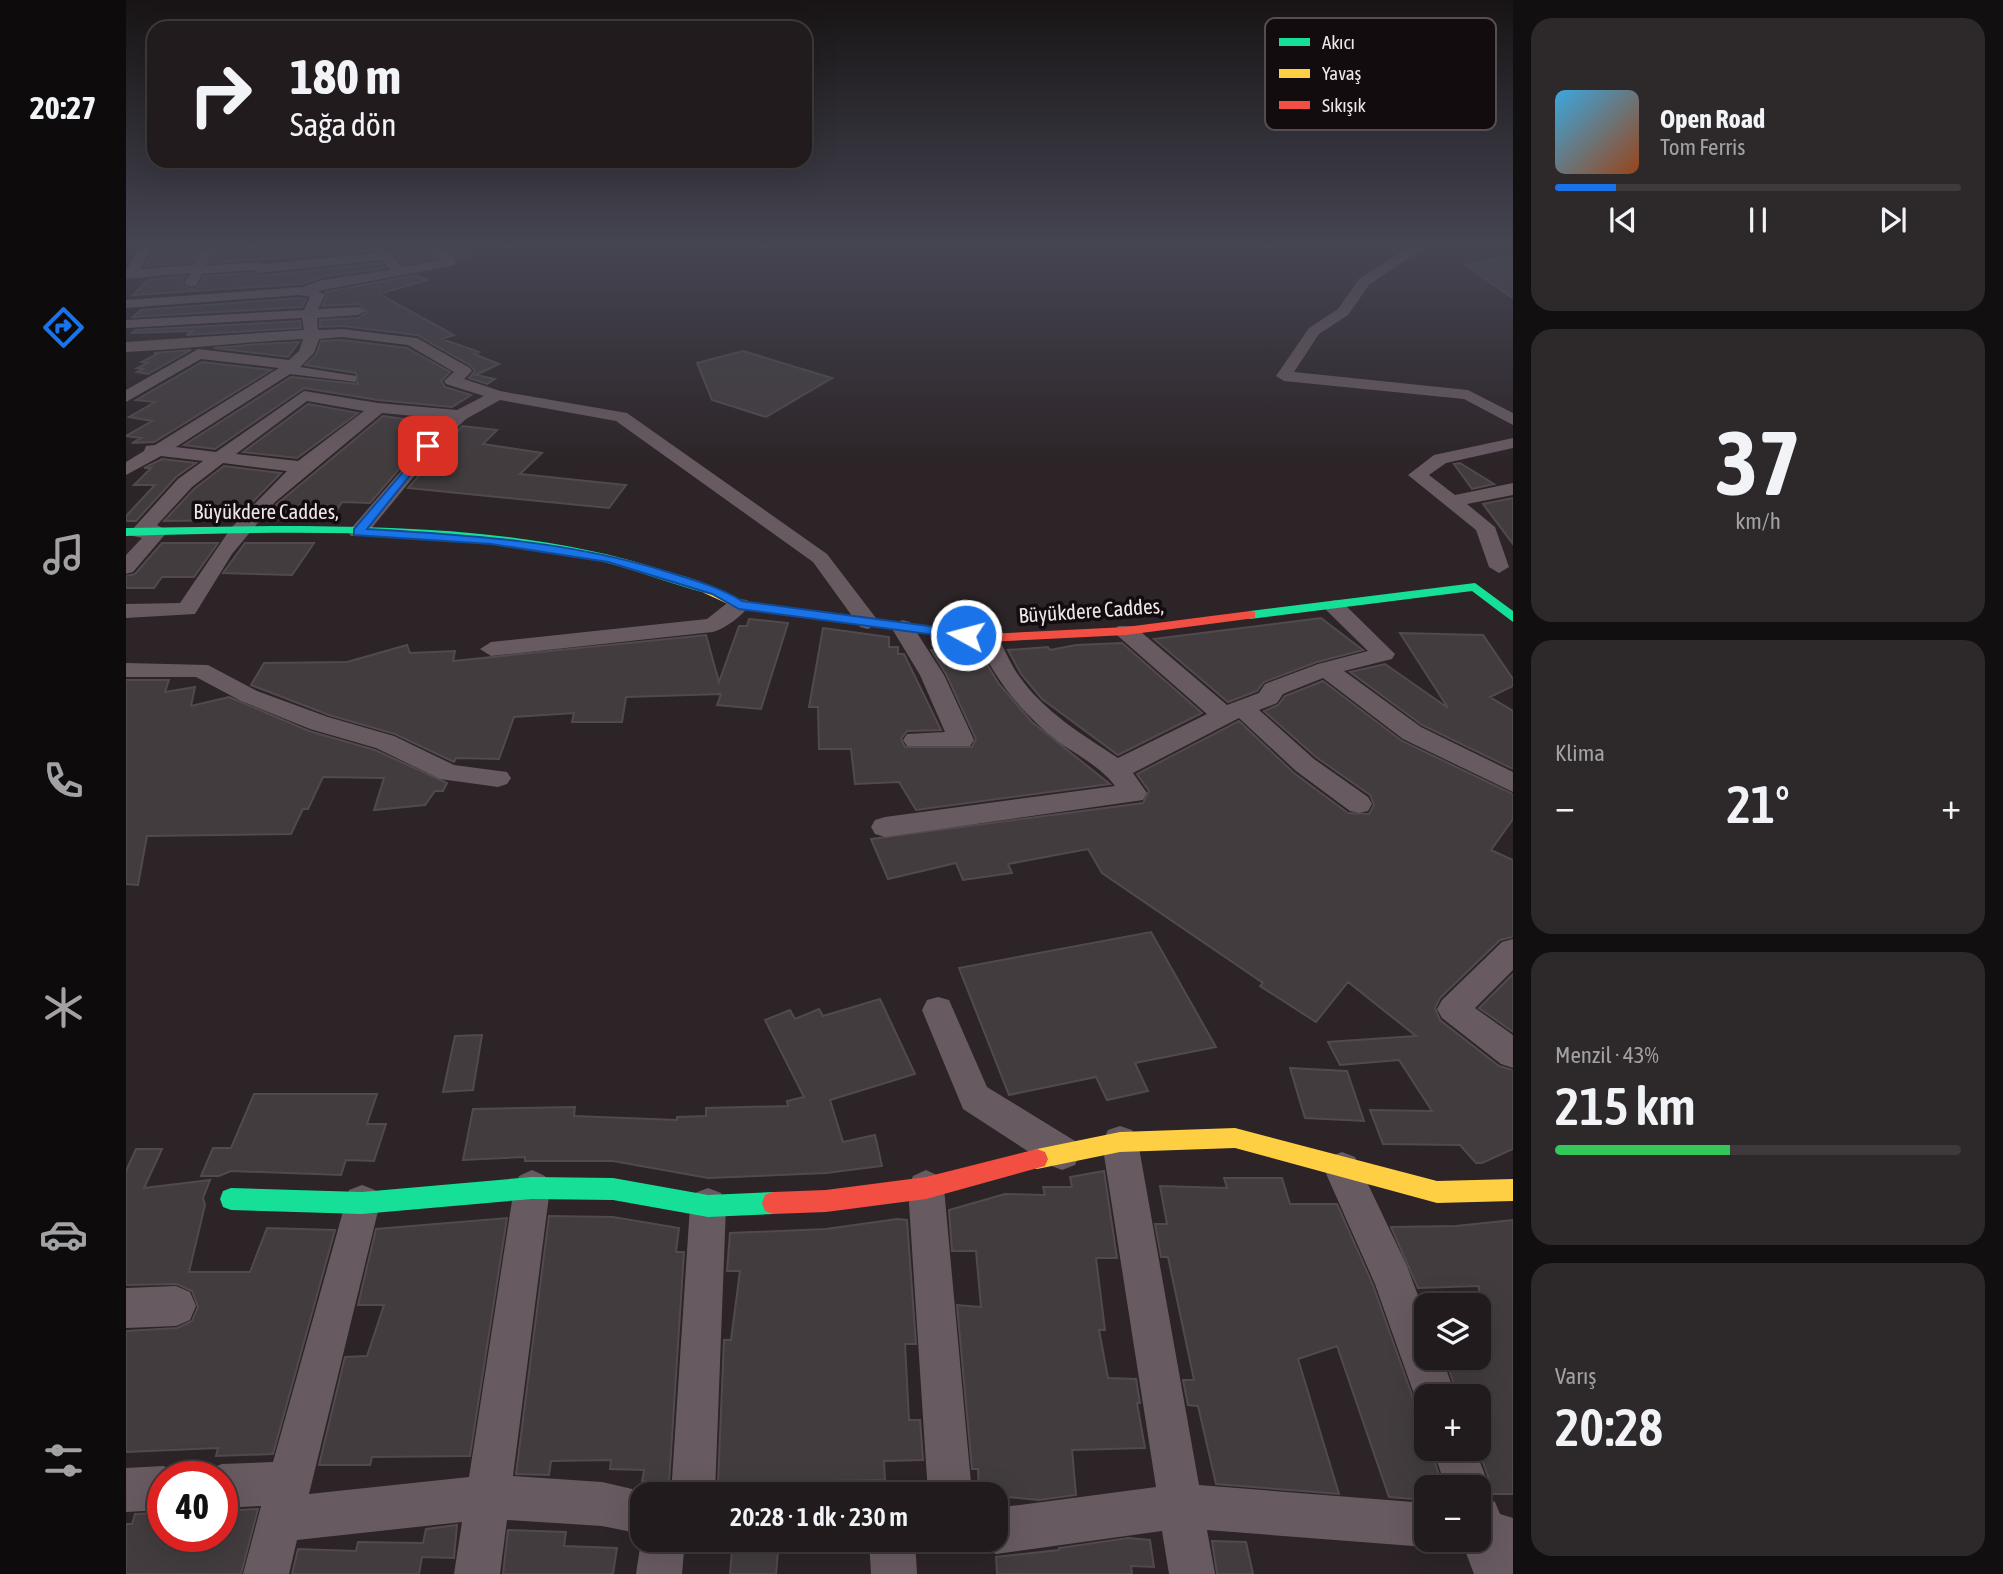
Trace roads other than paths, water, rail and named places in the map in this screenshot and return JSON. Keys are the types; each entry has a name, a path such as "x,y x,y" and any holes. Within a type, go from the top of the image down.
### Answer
{"street":[{"path":"126,324 246,317"},
{"path":"126,470 260,389 306,353 312,336 309,317"},
{"path":"1335,317 1314,331 1284,376 1468,395 1513,420"},
{"path":"126,397 221,339 342,333 412,341 464,371 452,381 498,395 621,417 820,558 868,622"},
{"path":"126,347 202,349 351,379"},
{"path":"358,532 393,492 418,457 460,415 498,395"},
{"path":"126,568 141,532 185,483 304,396 378,408 460,415"},
{"path":"126,611 187,608 239,530 269,495 378,408"},
{"path":"1513,443 1440,459 1417,475 1485,527 1506,567 1475,587 1513,618"},
{"path":"126,448 221,456 302,467"},
{"path":"1452,501 1513,489"},
{"name":"Büyükdere Caddes,","path":"141,532 358,532 491,540 610,558 716,592 739,605 987,638 1126,631 1334,607 1475,587"},
{"path":"491,649 713,625 739,605"},
{"path":"1117,770 1233,712 1269,698 1273,689 1326,669 1384,654 1334,607"},
{"path":"902,627 932,675 961,740 916,740"},
{"path":"1126,631 1359,804"},
{"path":"885,827 1134,793 1117,770 1021,698 1000,670 987,638"},
{"path":"1326,669 1412,733 1513,783"},
{"path":"126,670 200,670 249,696 319,723 386,741 449,773 498,778"},
{"path":"1512,953 1453,1009 1513,1054"},
{"path":"938,1010 975,1098 1062,1153"},
{"path":"231,1199 362,1203 532,1188 614,1189 708,1206 826,1201 926,1188 1062,1153 1120,1142 1234,1138 1342,1169 1437,1192 1513,1191"},
{"path":"1120,1142 1192,1574"},
{"path":"1342,1169 1394,1280 1431,1384"},
{"path":"477,1574 532,1188"},
{"path":"926,1188 949,1482"},
{"path":"266,1574 362,1203"},
{"path":"694,1482 708,1206"},
{"path":"126,1308 176,1306"},
{"path":"126,1490 147,1489"},
{"path":"238,1490 283,1502 488,1497 602,1504 630,1510"},
{"path":"1008,1529 1181,1506 1414,1524"},
{"path":"1493,1528 1497,1574"},
{"path":"659,1574 661,1552"},
{"path":"893,1552 894,1574"}]}
